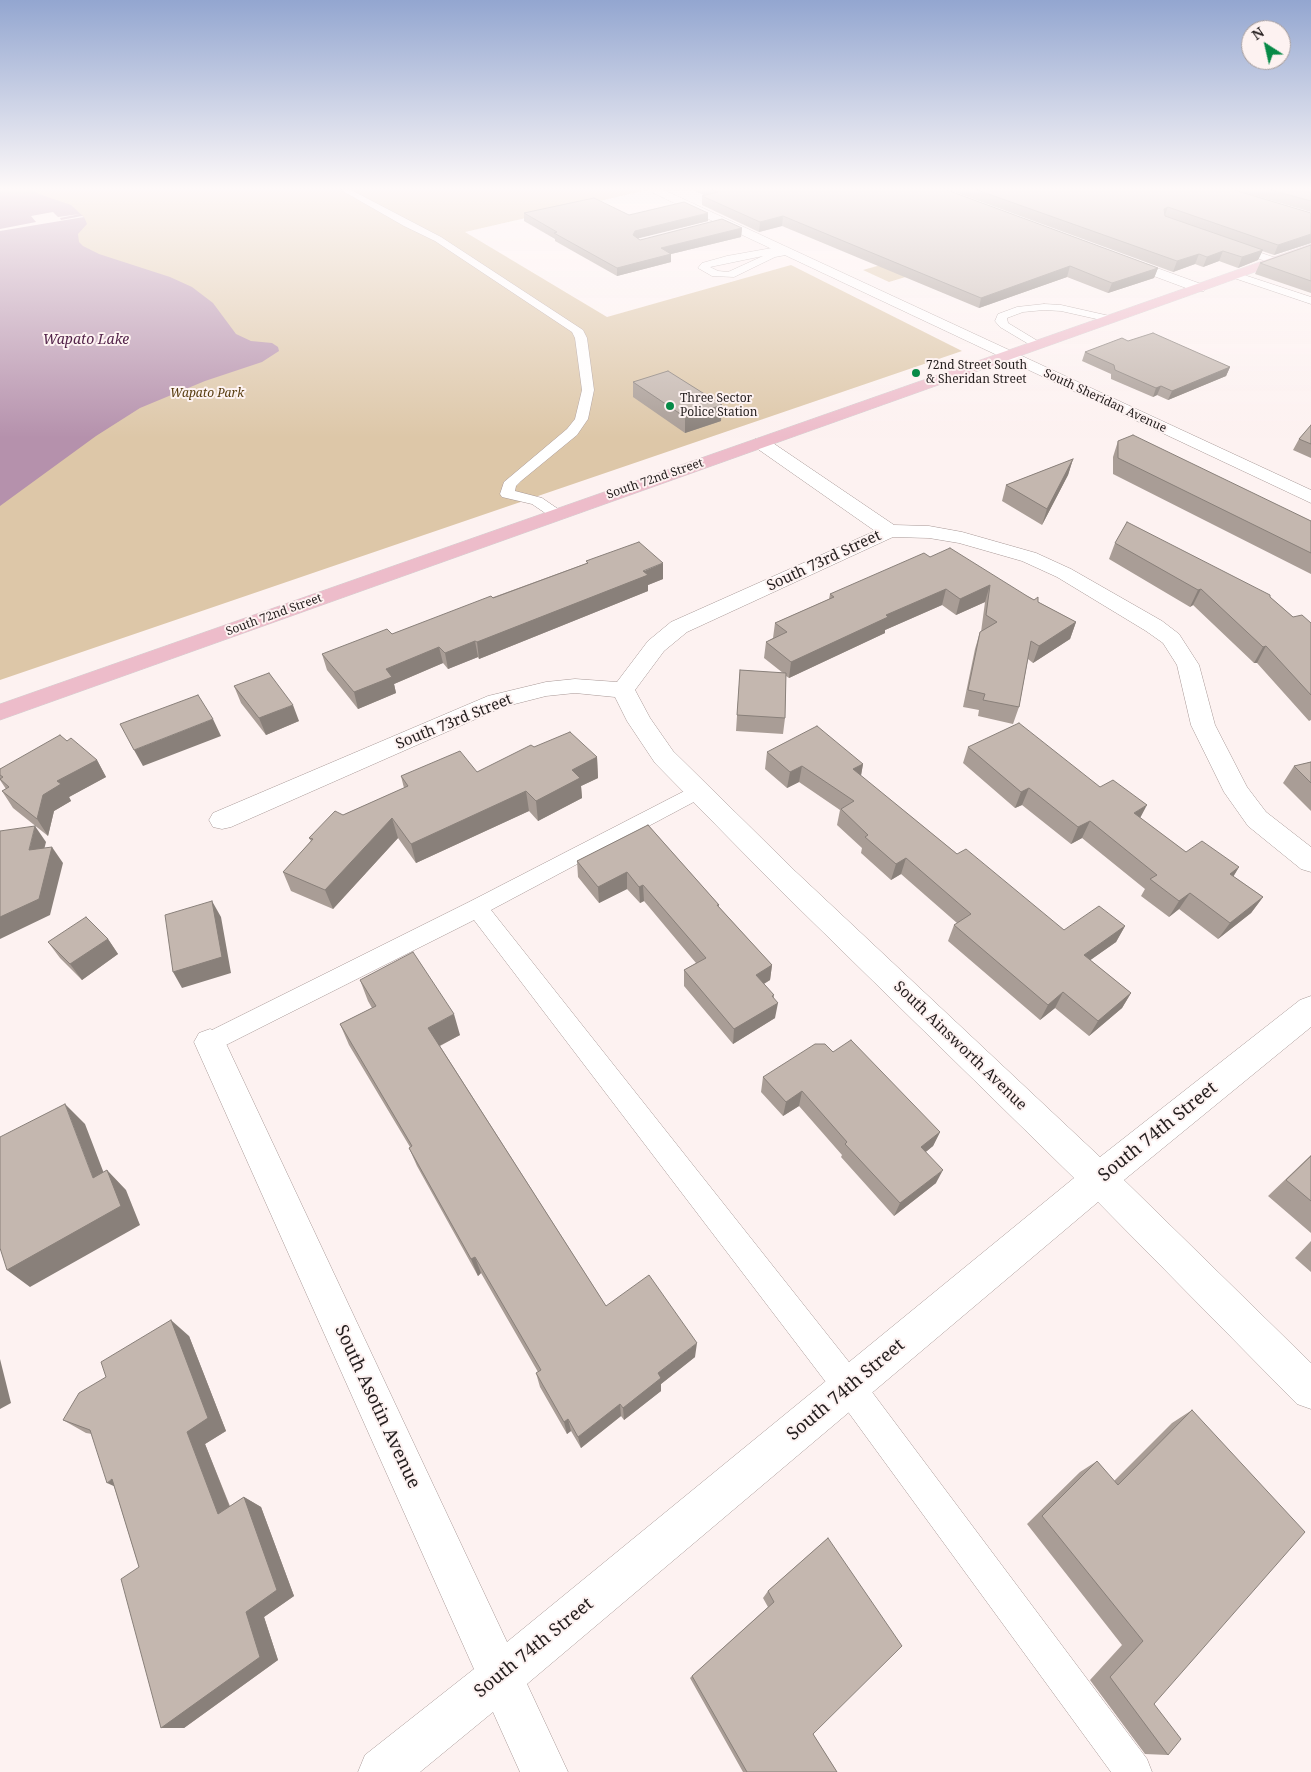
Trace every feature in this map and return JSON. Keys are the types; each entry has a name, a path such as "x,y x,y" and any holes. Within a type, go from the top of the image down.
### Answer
{"main road":[{"name":"South 72nd Street","path":"0,712 1242,273"}],"street":[{"name":"South Sheridan Avenue","path":"833,273 1311,497"},
{"path":"1158,273 1199,288"},
{"path":"761,443 889,531 929,532 962,538 1029,557 1064,573 1110,598 1171,639 1188,665 1203,725 1237,792 1257,819 1311,862"},
{"name":"South 73rd Street","path":"222,820 496,701 546,688 575,686 623,690 656,646 679,628 869,542 889,531"},
{"name":"South Ainsworth Avenue","path":"623,690 639,721 664,757 785,878 1099,1179 1311,1390"},
{"name":"South 74th Street","path":"382,1772 500,1677 1099,1179 1311,1008"},
{"name":"South Asotin Avenue","path":"210,1042 544,1772"}],"lane":[{"path":"490,273 577,330 581,338 588,390 585,408 580,420 572,432 509,485 507,494 537,501 556,514"},
{"path":"713,273 730,275 735,273"},
{"path":"1235,275 1311,301"},
{"path":"1037,345 1004,325 1001,321 1002,316 1021,308 1044,307 1061,308 1110,319"},
{"path":"210,1042 477,908 698,791"},
{"path":"477,908 849,1387 1134,1772"}],"green space":[{"name":"Wapato Park","path":"0,273 533,273 607,317 764,273 806,273 962,351 0,680"},
{"path":"869,273 920,273 889,282"}],"water":[{"name":"Wapato Lake","path":"0,273 157,273 192,287 213,303 236,334 251,341 272,343 278,347 279,351 262,362 205,381 140,408 96,436 0,506"}],"building":[{"path":"920,273 1051,273 981,298"},
{"path":"1087,273 1144,273 1112,283"},
{"path":"1287,273 1311,273 1311,281"},
{"path":"1153,333 1230,367 1172,391 1161,386 1156,388 1115,370 1114,365 1085,352 1122,338 1128,341"},
{"path":"668,371 722,405 685,417 633,382"},
{"path":"1311,425 1311,444 1299,439"},
{"path":"1133,435 1311,521 1311,553 1118,458 1118,441"},
{"path":"1073,459 1047,509 1006,485"},
{"path":"1127,522 1270,595 1293,617 1302,615 1311,623 1311,695 1266,646 1263,647 1201,589 1198,590 1115,543"},
{"path":"639,542 663,563 643,571 648,575 477,642 475,641 445,653 439,647 386,669 392,677 354,692 322,654 387,629 392,634 491,596 493,598 588,563 586,561"},
{"path":"950,548 1027,596 1034,600 1038,597 1038,602 1076,622 1039,646 1031,641 1019,707 983,700 985,694 968,690 980,632 997,622 986,615 990,585 960,599 946,589 886,615 888,617 791,662 766,642 787,632 775,623 834,597 830,594 924,553 930,557"},
{"path":"740,670 786,673 785,718 737,715"},
{"path":"269,673 293,705 259,718 234,686"},
{"path":"198,695 213,719 134,750 120,724"},
{"path":"1019,723 1100,787 1113,780 1147,805 1134,813 1186,852 1202,841 1239,867 1230,874 1263,897 1230,923 1190,893 1179,901 1150,879 1157,875 1090,821 1078,827 1029,788 1021,792 968,747"},
{"path":"817,726 863,764 853,769 957,854 966,849 1064,930 1099,906 1125,926 1084,955 1131,993 1098,1021 1063,992 1048,1005 954,925 971,914 906,858 896,864 865,837 868,835 841,809 854,801 802,766 790,772 767,752"},
{"path":"570,732 597,757 572,770 580,778 536,801 526,791 411,844 392,818 325,890 283,872 313,839 309,838 335,811 343,815 408,786 401,776 460,751 477,772 531,745 534,747"},
{"path":"60,735 67,741 71,738 97,760 57,781 61,784 43,795 37,819 2,791 9,787 0,779 3,777 0,775 0,769"},
{"path":"1311,762 1311,783 1294,766"},
{"path":"648,825 772,965 756,975 774,995 772,996 778,1003 734,1029 684,970 706,958 643,885 639,887 627,872 598,887 577,861"},
{"path":"35,826 29,850 52,847 39,899 0,917 0,831"},
{"path":"212,901 222,957 173,972 165,915"},
{"path":"86,917 108,939 70,964 48,942"},
{"path":"413,952 454,1014 428,1028 606,1306 649,1275 697,1343 658,1373 661,1378 623,1408 620,1404 578,1437 568,1419 564,1422 536,1373 541,1370 475,1257 471,1259 409,1148 412,1146 340,1024 376,1006 360,980"},
{"path":"851,1040 940,1132 921,1147 943,1170 900,1203 845,1144 847,1142 802,1091 786,1102 763,1077 815,1044 825,1044 833,1052"},
{"path":"65,1104 93,1178 107,1170 121,1206 7,1270 0,1248 0,1137"},
{"path":"1311,1156 1311,1201 1286,1180"},
{"path":"171,1320 208,1418 187,1432 218,1514 244,1497 277,1590 246,1612 260,1657 161,1728 121,1579 139,1567 112,1479 107,1483 90,1430 63,1420 79,1393 106,1377 101,1362"},
{"path":"1192,1410 1305,1532 1154,1704 1181,1739 1168,1755 1110,1677 1143,1641 1042,1516 1097,1461 1118,1485"},
{"path":"828,1538 902,1646 813,1734 837,1772 747,1772 692,1676 774,1602 768,1591"}],"place":[{"name":"72nd Street South & Sheridan Street","path":"916,373"},
{"name":"Three Sector Police Station","path":"670,406"}]}
